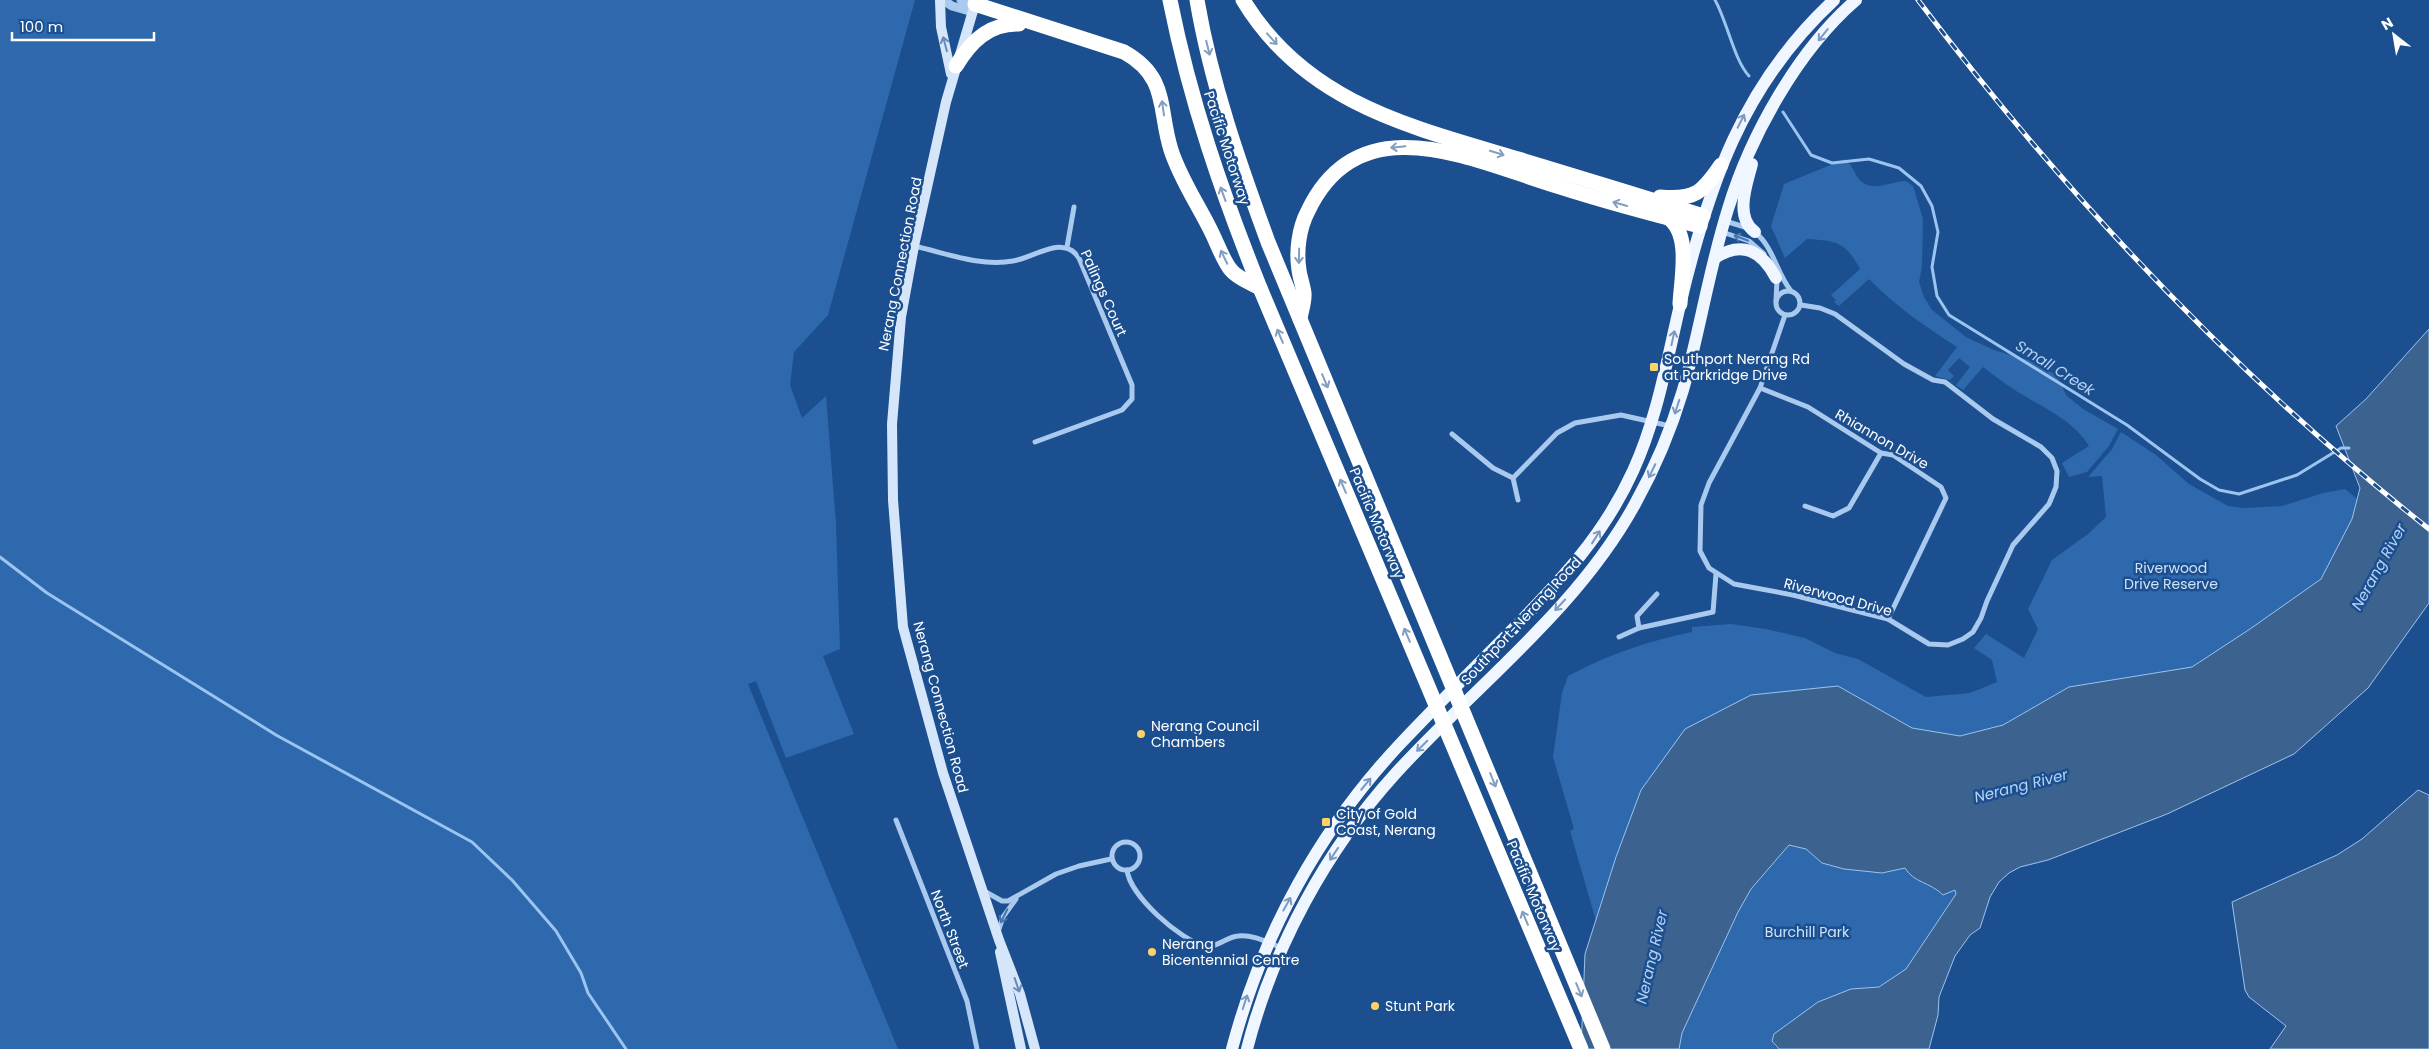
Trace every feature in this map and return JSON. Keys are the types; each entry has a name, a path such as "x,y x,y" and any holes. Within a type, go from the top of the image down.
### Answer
{"highway":[{"name":"Pacific Motorway","path":"1170,0 1180,48 1206,143 1260,288 1581,1049"},
{"name":"Pacific Motorway","path":"1197,0 1232,139 1265,233 1603,1049"},
{"path":"1243,0 1270,37 1293,61 1317,81 1367,110 1425,131 1636,194 1701,221"},
{"path":"971,4 1019,24"},
{"path":"971,4 1124,52 1146,69 1161,94 1167,138 1176,166 1184,182 1231,270 1260,288"},
{"path":"956,66 969,47 982,34 1000,26 1038,25"},
{"path":"1300,320 1304,293 1299,270 1298,251 1299,238 1308,211 1322,188 1342,168 1352,161 1382,149 1415,146 1446,151 1667,218 1701,221"},
{"path":"1636,194 1675,198 1695,194 1705,187 1721,165"},
{"path":"1667,218 1676,226 1682,240 1680,304"}],"main road":[{"path":"941,0 940,21 949,60 950,87"},
{"name":"Southport-Nerang Road","path":"1232,1049 1252,981 1267,942 1308,866 1358,794 1399,745 1564,577 1592,544 1634,470 1668,363 1680,304 1701,221 1721,165 1741,120 1772,70 1813,21 1834,0"},
{"name":"Southport-Nerang Road","path":"1247,1049 1255,1016 1299,915 1325,867 1358,820 1395,774 1536,631 1589,572 1634,506 1658,458 1671,426 1683,389 1723,226 1745,164 1760,132 1800,65 1835,20 1856,0"},
{"name":"Nerang Connection Road","path":"971,4 914,246 901,317 892,424 893,500 904,627 943,773 984,891 998,938 1012,972 1035,1049"},
{"path":"1755,232 1746,222 1744,199 1760,132"},
{"path":"1701,221 1723,226"},
{"path":"1715,258 1733,249 1748,250 1767,264 1776,278"},
{"name":"Nerang Connection Road","path":"998,938 1000,956 1021,1049"},
{"path":"1029,1024 1039,1049"}],"street":[{"path":"941,0 952,6 971,4"},
{"path":"1067,247 1074,207"},
{"path":"1742,225 1755,232 1771,250 1783,280 1791,291 1799,296 1801,305 1796,313 1785,315 1777,309 1778,285 1776,278 1768,260 1756,245 1723,226 1742,225"},
{"name":"Palings Court","path":"914,246 995,264 1023,260 1061,245 1073,249 1079,258 1132,385 1132,399 1122,410 1035,442"},
{"path":"1776,301 1781,293 1791,291"},
{"name":"Riverwood Drive","path":"1785,315 1760,388 1709,483 1701,505 1700,551 1709,568 1734,584 1793,595 1888,619 1929,644 1948,645 1963,639 1973,632 1981,618 1986,601 2013,545 2049,504 2056,488 2056,471 2052,458 2042,447 1993,419 1944,382 1933,380 1904,364 1831,311 1801,305"},
{"name":"Rhiannon Drive","path":"1760,388 1808,407 1881,454 1893,455 1941,487 1946,498 1888,619"},
{"path":"1513,478 1558,433 1575,423 1621,415 1671,426"},
{"path":"1452,434 1493,468 1505,476 1513,478"},
{"path":"1804,506 1833,516 1849,508 1881,454"},
{"path":"1513,478 1518,500"},
{"path":"1618,637 1639,628 1713,612 1716,574"},
{"path":"1639,628 1637,616 1657,594"},
{"name":"North Street","path":"896,820 967,1001 977,1049"},
{"path":"1122,842 1129,842 1136,846 1140,853 1139,861 1134,867 1127,870 1120,869 1111,859 1113,848 1122,842"},
{"path":"984,891 1004,901 1016,898 1056,874 1079,866 1111,859"},
{"path":"1127,870 1130,884 1136,892 1170,926 1193,941 1206,946 1215,946 1228,938 1238,936 1267,942 1284,948"},
{"path":"998,938 1003,917 1016,898"}],"green space":[{"path":"0,0 915,0 828,315 794,352 790,385 802,418 826,396 836,524 840,649 823,656 854,734 786,758 756,681 748,684 898,1049 0,1049"},
{"path":"1845,159 1859,179 1870,186 1882,186 1906,181 1913,186 1923,219 1922,267 1919,282 1924,297 1932,310 1966,337 1994,350 2031,361 2054,374 2066,395 2083,409 2118,429 2109,446 2087,472 2069,477 2062,463 2089,446 2077,431 2062,418 2016,391 1983,367 1963,390 1956,385 1970,367 1959,358 1948,370 1954,376 1950,380 1935,376 1957,347 1900,307 1869,279 1839,306 1834,302 1836,300 1831,295 1860,269 1855,260 1839,244 1807,239 1785,258 1771,226 1784,184"},
{"name":"Riverwood Drive Reserve","path":"2121,432 2156,455 2189,484 2228,506 2243,508 2282,506 2323,493 2345,489 2357,499 2352,519 2321,579 2192,667 2069,687 2003,725 1960,736 1912,728 1838,686 1616,857 1596,921 1570,831 1574,829 1553,757 1562,693 1568,676 1628,650 1692,632 1692,627 1731,624 1766,629 1805,638 1835,653 1858,659 1926,697 1970,693 1997,682 1992,660 1974,648 1986,634 2024,658 2038,629 2028,609 2052,560 2088,534 2106,517 2102,476 2088,477 2112,449"},
{"name":"Burchill Park","path":"1789,845 1806,849 1822,863 1844,869 1882,873 1905,868 1913,877 1937,890 1942,895 1955,890 1956,894 1906,969 1879,987 1851,989 1818,1002 1774,1046 1779,1049 1679,1049 1682,1033 1738,912 1751,889"}],"water":[{"name":"Nerang River","path":"2429,329 2429,603 2368,688 2294,754 2167,814 2048,860 2020,867 2009,873 1999,882 1990,897 1980,928 1970,935 1955,956 1939,997 1938,1015 1929,1049 1779,1049 1772,1041 1774,1034 1818,1002 1851,989 1879,987 1906,969 1956,894 1955,890 1943,895 1933,887 1913,877 1905,868 1882,873 1844,869 1822,863 1806,849 1789,845 1751,889 1738,912 1682,1033 1679,1049 1581,1049 1585,954 1616,857 1641,790 1685,729 1751,695 1838,686 1912,728 1960,736 2003,725 2069,687 2192,667 2321,579 2352,519 2360,488 2336,426 2366,399"},
{"path":"2418,790 2429,795 2429,1049 2270,1049 2286,1026 2249,997 2245,990 2232,902 2337,855 2362,839"}],"waterway":[{"name":"Small Creek","path":"1715,0 1739,60 1749,76"},
{"name":"Small Creek","path":"1783,112 1811,155 1832,163 1869,159 1899,168 1921,186 1932,206 1938,232 1932,267 1937,296 1949,315 2127,425 2200,479 2219,490 2239,494 2297,475 2341,448 2349,448"},
{"path":"0,557 47,593 276,735 472,842 512,880 556,931 581,973 588,993 626,1049"}],"railway":[{"path":"1918,0 2033,144 2157,281 2289,410 2358,471 2429,529"}],"place":[{"name":"Southport Nerang Rd at Parkridge Drive","path":"1654,367"},
{"name":"Nerang Council Chambers","path":"1141,734"},
{"name":"City of Gold Coast, Nerang","path":"1326,822"},
{"name":"Nerang Bicentennial Centre","path":"1152,952"},
{"name":"Stunt Park","path":"1375,1006"}]}
